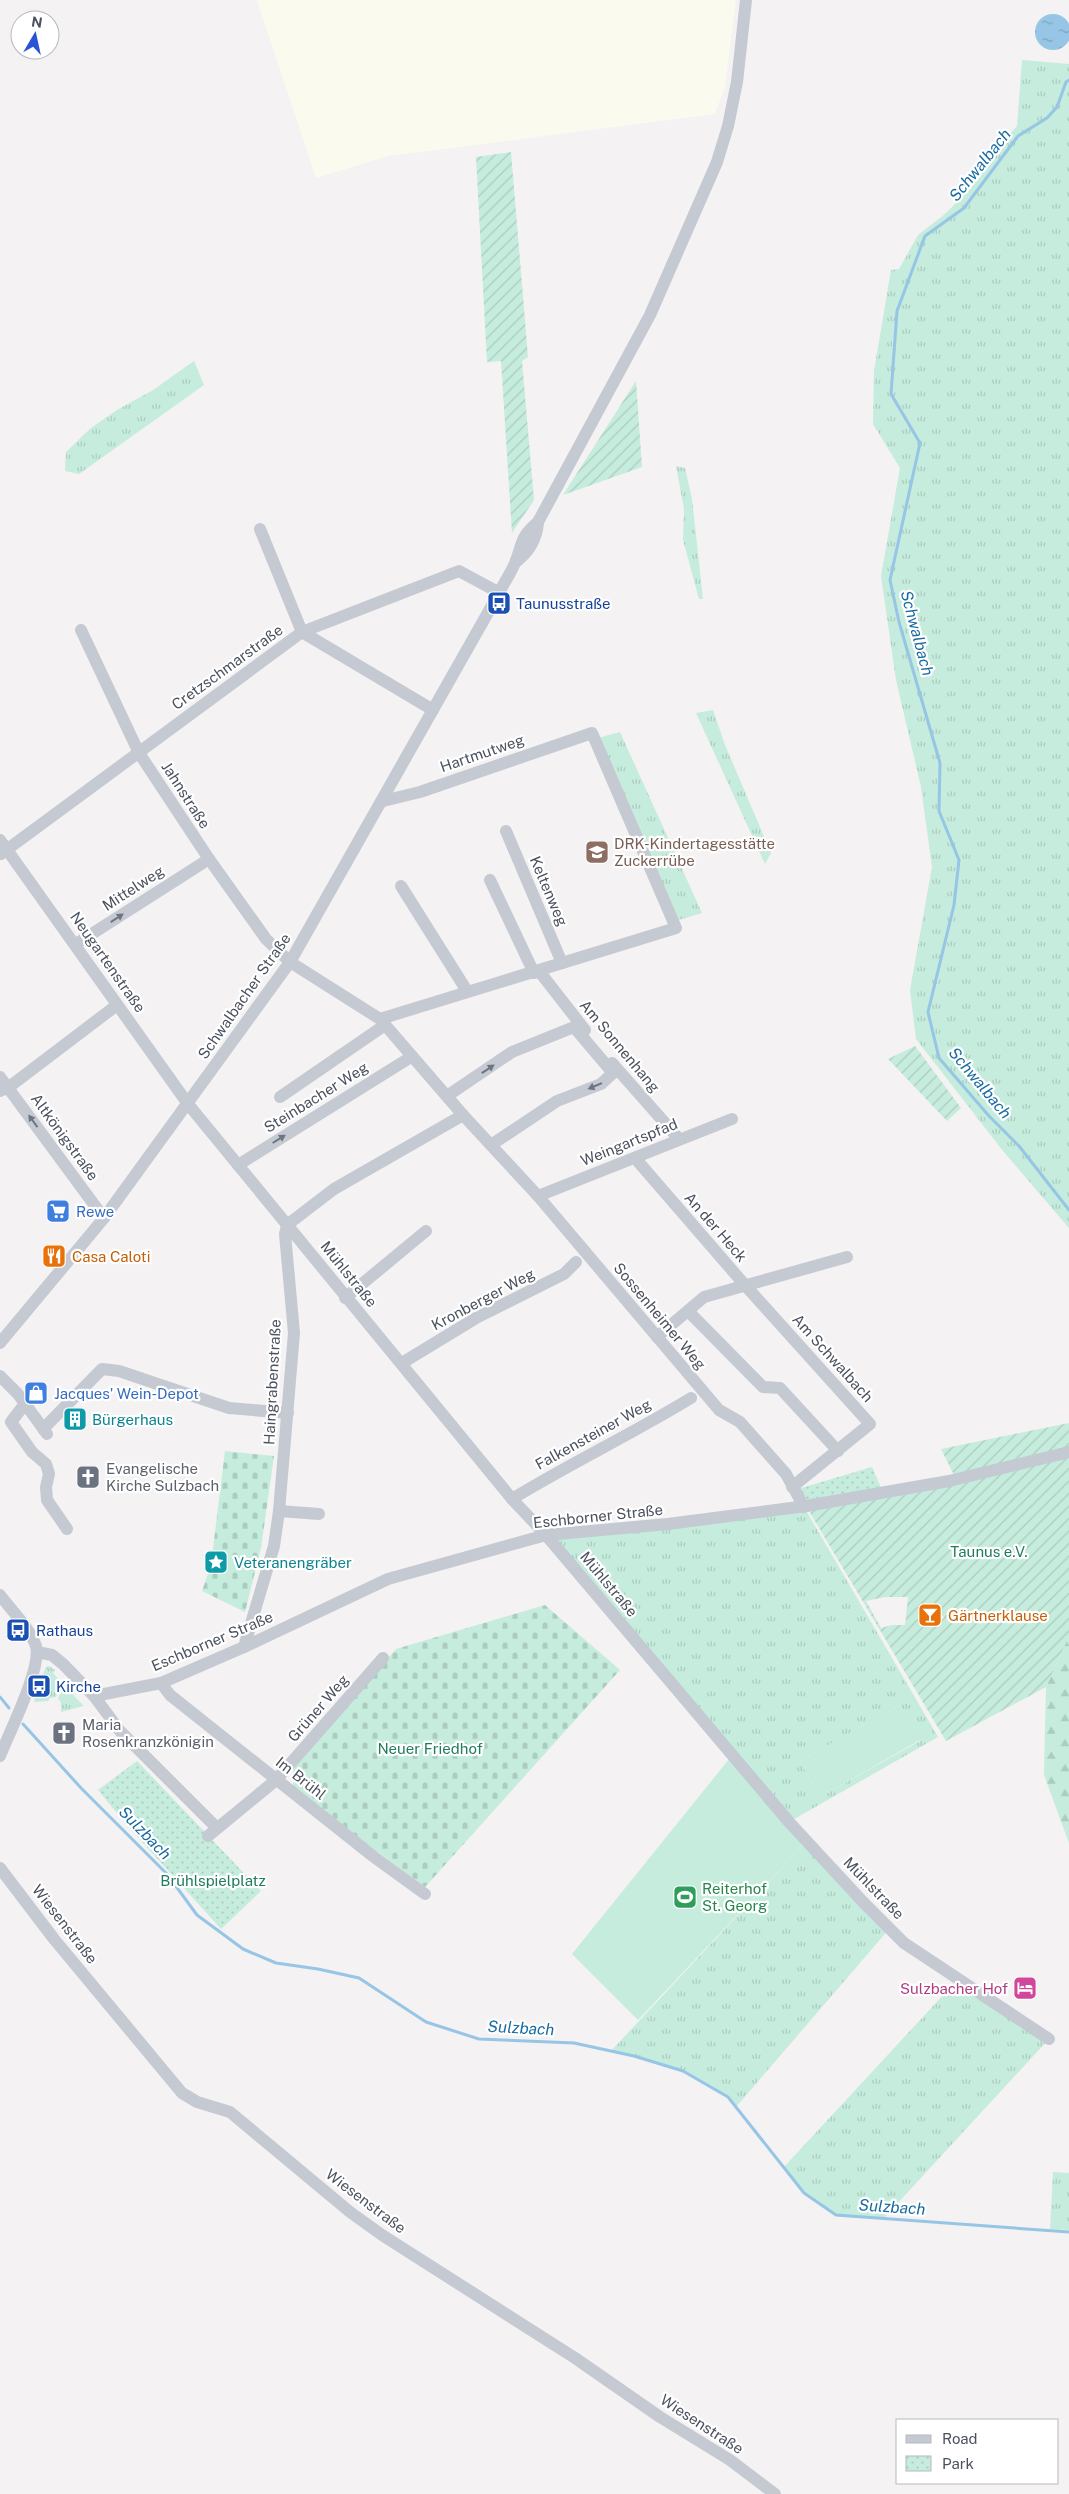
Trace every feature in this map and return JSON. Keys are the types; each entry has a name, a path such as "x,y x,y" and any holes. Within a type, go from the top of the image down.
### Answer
{"street":[{"name":"Schwalbacher Straße","path":"0,1343 104,1218 290,962 383,802 516,562 518,550 528,530 540,518 650,314 717,162 738,82 746,2"},
{"path":"260,528 302,632 433,710"},
{"name":"Cretzschmarstraße","path":"2,848 139,753 302,632 459,571 498,592"},
{"name":"Jahnstraße","path":"80,630 139,753 208,859 266,939 290,962"},
{"name":"Hartmutweg","path":"383,802 411,795 592,733 676,928 562,963"},
{"name":"Keltenweg","path":"506,831 562,963"},
{"name":"Neugartenstraße","path":"2,848 76,944 188,1104"},
{"name":"Mittelweg","path":"76,944 208,859"},
{"path":"490,880 536,972"},
{"path":"401,886 467,991"},
{"name":"Sossenheimer Weg","path":"290,962 382,1022 462,1115 538,1196 719,1410 740,1422 786,1474 804,1507"},
{"path":"280,1097 382,1022 467,991 562,963"},
{"name":"Am Sonnenhang","path":"536,972 679,1139"},
{"path":"4,1089 117,1005"},
{"path":"447,1096 512,1052 574,1027 613,1073 601,1084 557,1101 491,1145"},
{"name":"Steinbacher Weg","path":"238,1165 411,1057"},
{"name":"Altkönigstraße","path":"0,1076 4,1089 58,1155 104,1218"},
{"name":"Mühlstraße","path":"188,1104 345,1298 402,1363 512,1498 546,1535 789,1822 904,1943 1049,2038"},
{"path":"287,1225 334,1189 462,1115"},
{"name":"Weingartspfad","path":"538,1196 732,1119"},
{"name":"An der Heck","path":"635,1158 744,1284 704,1298 657,1336"},
{"name":"Haingrabenstraße","path":"244,1647 274,1546 279,1511 294,1333 285,1234 287,1225"},
{"path":"345,1298 426,1231"},
{"path":"744,1284 846,1257"},
{"name":"Kronberger Weg","path":"402,1363 476,1318 564,1274 576,1262"},
{"name":"Am Schwalbach","path":"744,1284 870,1424 792,1488"},
{"path":"688,1312 764,1387 780,1388 838,1451"},
{"path":"0,1376 18,1394 45,1432 102,1369 119,1371 141,1381 172,1388 228,1408 288,1413"},
{"name":"Falkensteiner Weg","path":"512,1498 560,1470 644,1426 690,1398"},
{"path":"24,1405 11,1422 32,1452 46,1464 49,1474 46,1487 47,1500 67,1530"},
{"name":"Eschborner Straße","path":"94,1696 161,1683 244,1647 388,1579 546,1535 668,1524 804,1507 949,1481 1069,1452"},
{"path":"279,1511 319,1514"},
{"path":"0,1595 28,1632 37,1652 31,1680 0,1756"},
{"path":"37,1652 44,1652 57,1660 94,1696"},
{"name":"Grüner Weg","path":"94,1696 120,1732 212,1831 276,1780 383,1658"},
{"name":"Im Brühl","path":"161,1683 170,1695 276,1780 374,1857 425,1894"},
{"name":"Wiesenstraße","path":"0,1868 54,1939 182,2093 197,2102 230,2112 350,2212 382,2235 575,2358 660,2417 730,2460 775,2494"}],"shaded area":[{"path":"257,0 736,0 725,87 715,114 389,156 316,178"}],"green space":[{"path":"1022,60 1069,64 1069,1228 1003,1151 916,1039 910,990 932,867 921,787 896,680 881,576 900,468 873,424 874,371 891,270 899,269 918,235 945,214 970,189 977,179 976,173 1017,126"},
{"path":"511,152 528,357 522,361 534,500 512,533 501,361 487,362 476,157"},
{"path":"194,361 204,385 79,474 65,471 66,452 91,428 117,410 153,390"},
{"path":"636,381 642,467 563,495"},
{"path":"676,466 685,468 692,499 703,599 699,599 683,540 684,509"},
{"path":"713,710 725,745 771,853 765,864 696,713"},
{"path":"620,732 702,913 679,920 598,738"},
{"path":"915,1046 961,1108 947,1121 888,1059"},
{"name":"Taunus e.V.","path":"1069,1423 1069,1636 1046,1687 946,1741 806,1506 956,1479 941,1449","holes":["885,1597 908,1597 905,1625 892,1625 881,1628 866,1601","929,1607 944,1617 937,1627 922,1617"]},
{"path":"225,1451 274,1456 261,1548 245,1612 202,1591 211,1565"},
{"path":"872,1467 882,1490 810,1504 798,1489"},
{"path":"804,1507 938,1737 789,1822 546,1535","holes":["900,1705 920,1741 820,1797 800,1761"]},
{"name":"Neuer Friedhof","path":"545,1605 620,1670 425,1887 293,1789 293,1767 396,1649"},
{"path":"1069,1636 1069,1843 1044,1775 1046,1687"},
{"path":"49,1666 55,1670 53,1673 61,1682 56,1697 50,1698 48,1701 35,1702 34,1695 39,1696 41,1689 37,1688 46,1667"},
{"path":"65,1679 76,1691 73,1695 84,1706 61,1712 61,1702 58,1699"},
{"path":"900,1705 920,1740 820,1797 800,1761"},
{"name":"Reiterhof St. Georg","path":"730,1758 807,1841 638,2020 572,1954"},
{"name":"Brühlspielplatz","path":"137,1761 261,1891 221,1929 125,1823 98,1790"},
{"path":"807,1841 890,1928 736,2107 725,2095 695,2077 661,2064 611,2051"},
{"path":"959,1978 1049,2039 883,2219 836,2215 804,2193 784,2167"},
{"path":"1053,2172 1069,2173 1069,2230 1050,2229"}],"water":[{"path":"1053,14 1066,19 1069,25 1070,36 1066,45 1053,50 1040,45 1035,32 1040,19"}],"waterway":[{"name":"Schwalbach","path":"1069,80 1066,82 1057,107 1047,118 1018,136 964,208 925,236 897,311 891,394 920,443 890,580 899,622 940,763 939,811 959,860 954,905 928,1012 939,1058 989,1116 1019,1146 1069,1210"},
{"name":"Sulzbach","path":"0,1697 9,1708"},
{"name":"Sulzbach","path":"23,1724 81,1788 167,1874 197,1915 243,1949 276,1963 318,1969 359,1978 426,2022 479,2039 574,2043 634,2056 683,2071 728,2097 804,2193 836,2215 1069,2232"}],"place":[{"name":"Taunusstraße","path":"499,603"},
{"name":"DRK-Kindertagesstätte Zuckerrübe","path":"597,852"},
{"name":"Rewe","path":"58,1211"},
{"name":"Casa Caloti","path":"54,1256"},
{"name":"Jacques' Wein-Depot","path":"36,1393"},
{"name":"Bürgerhaus","path":"75,1419"},
{"name":"Evangelische Kirche Sulzbach","path":"88,1477"},
{"name":"Veteranengräber","path":"216,1562"},
{"name":"Gärtnerklause","path":"930,1615"},
{"name":"Rathaus","path":"18,1630"},
{"name":"Kirche","path":"39,1686"},
{"name":"Maria Rosenkranzkönigin","path":"64,1733"},
{"name":"Reiterhof St. Georg","path":"685,1897"},
{"name":"Sulzbacher Hof","path":"1025,1988"}]}
